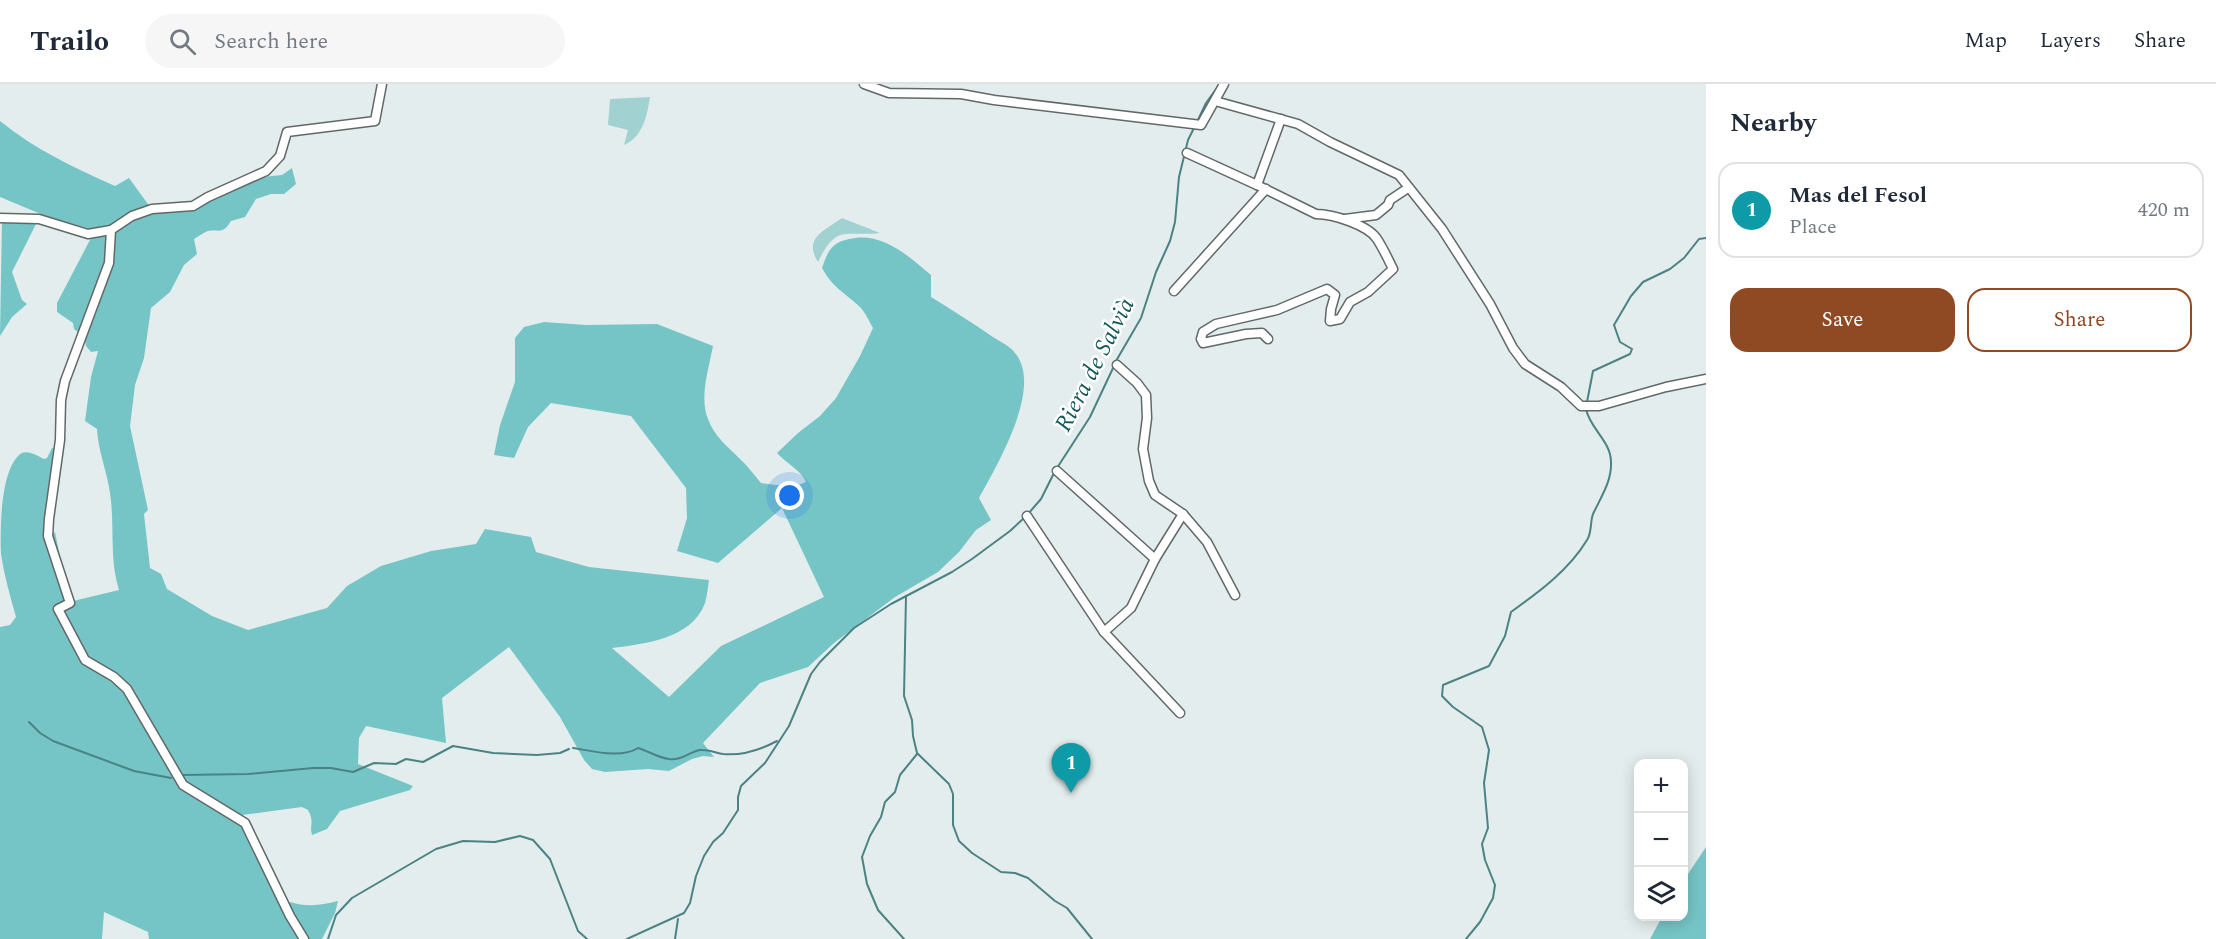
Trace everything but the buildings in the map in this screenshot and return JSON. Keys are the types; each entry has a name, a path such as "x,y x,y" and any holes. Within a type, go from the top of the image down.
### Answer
{"street":[{"path":"0,218 39,219 88,234 111,230 132,216 152,209 193,206 266,171 280,156 287,132 375,122 382,84"},
{"path":"864,84 889,93 961,94 1201,125 1224,84"},
{"path":"1215,101 1298,124 1399,175 1442,229 1490,304 1513,348 1525,364 1561,387 1581,406 1599,406 1666,387 1706,379"},
{"path":"1257,185 1281,119"},
{"path":"1186,153 1316,214 1327,214 1345,219 1376,237 1393,269 1368,292 1350,302 1340,319 1330,321 1330,309 1335,295 1328,289 1277,310 1216,324 1203,332 1201,339 1203,343 1262,333 1268,339"},
{"path":"1174,291 1266,189"},
{"path":"1345,219 1376,215 1388,205 1390,200 1405,190"},
{"path":"111,230 109,263 65,381 61,400 60,440 48,519 48,536 70,603 58,609 85,660 114,677 127,689 183,785 246,823 290,916 304,939"},
{"path":"1116,365 1137,383 1146,395 1148,418 1143,449 1149,481 1155,495 1183,514 1207,542 1235,595"},
{"path":"1057,471 1155,559"},
{"path":"1104,632 1131,608 1155,559 1183,514"},
{"path":"1027,516 1104,632 1180,713"}],"shaded area":[{"path":"650,97 640,131 636,137 624,145 628,130 608,125 610,99"},
{"path":"0,121 41,149 115,186 129,178 153,211 193,208 262,177 282,175 292,168 296,184 284,194 271,194 256,199 245,217 231,221 223,230 208,231 194,239 197,254 184,265 170,292 151,308 144,358 135,385 130,426 148,510 144,514 150,568 161,574 167,589 212,616 248,630 327,608 347,586 381,566 431,551 476,544 485,529 531,537 536,552 589,567 709,580 705,603 699,615 689,625 666,638 612,648 669,697 721,646 824,597 782,508 718,563 677,551 687,518 686,488 631,416 551,403 528,427 514,458 494,455 500,425 515,382 515,338 524,327 544,322 586,325 657,324 713,346 704,401 705,410 714,431 761,483 793,487 806,482 801,474 777,453 820,416 836,398 873,328 862,309 835,285 822,268 828,252 834,245 861,237 872,238 893,246 913,260 931,275 931,297 1008,346 1015,353 1022,368 1024,386 1021,406 1006,447 979,498 991,520 976,530 959,552 938,572 895,597 834,643 808,667 760,683 703,743 714,757 703,756 692,759 669,771 648,769 605,772 592,769 584,760 560,717 509,647 442,698 446,743 366,726 359,738 358,764 413,786 410,790 340,811 327,829 312,835 310,814 302,807 242,815 286,901 312,905 338,901 335,913 322,939 149,939 148,932 104,912 102,939 0,939 0,627 10,625 16,617 1,554 1,515 9,471 22,453 30,453 44,459 47,458 52,448 57,449 51,535 55,532 69,602 119,590 114,566 109,485 97,429 85,421 91,377 98,351 91,352 86,346 84,337 74,329 73,323 57,312 57,303 91,238 88,228 48,217 0,197"},
{"path":"842,218 880,233 843,234 836,237 818,262 814,254 814,241 823,231"},
{"path":"2,220 37,222 12,272 22,300 27,304 12,317 0,336"},
{"path":"1706,847 1706,939 1650,939 1660,921 1688,921 1688,874"}],"waterway":[{"name":"Riera de Salvià","path":"1197,122 1206,103 1220,84"},
{"name":"Riera de Salvià","path":"1116,361 1141,318 1156,272 1170,241 1175,222 1179,177 1188,140 1194,128"},
{"path":"1587,402 1593,371 1630,354 1632,349 1620,342 1614,325 1631,296 1643,282 1670,269 1684,258 1699,239 1706,238"},
{"name":"Riera de Salvià","path":"1057,468 1090,417 1114,366"},
{"path":"1466,939 1480,922 1493,898 1495,885 1485,860 1482,844 1488,828 1484,783 1489,750 1482,727 1453,707 1442,696 1443,685 1489,666 1505,636 1511,612 1562,571 1589,537 1593,514 1608,482 1611,462 1608,448 1586,409"},
{"name":"Riera de Salvià","path":"1028,514 1041,499 1054,473"},
{"path":"627,939 684,913 690,903 696,876 704,856 738,810 741,786 765,763 789,726 811,674 820,662 854,628 891,604 952,572 1010,531 1024,518"},
{"path":"906,596 904,696 912,720 917,753 949,784 953,794 953,825 959,841 972,853 1001,872 1015,873 1028,878 1067,908 1092,939"},
{"path":"29,722 53,741 134,771 171,778"},
{"path":"573,748 615,754 638,748 673,759 700,750 723,754 744,753 758,750 777,741"},
{"path":"182,775 249,774 313,768 353,772 374,763 396,764 406,759 423,762 453,746 493,753 537,755 560,753 569,749"},
{"path":"904,939 878,910 867,884 862,857 881,817 885,802 895,792 900,775 917,754"},
{"path":"328,939 336,915 352,898 436,849 463,841 495,842 520,836 533,840 550,859 578,931 587,939"},
{"path":"675,939 678,919"}],"place":[{"name":"Mas del Fesol","path":"1071,793"}]}
